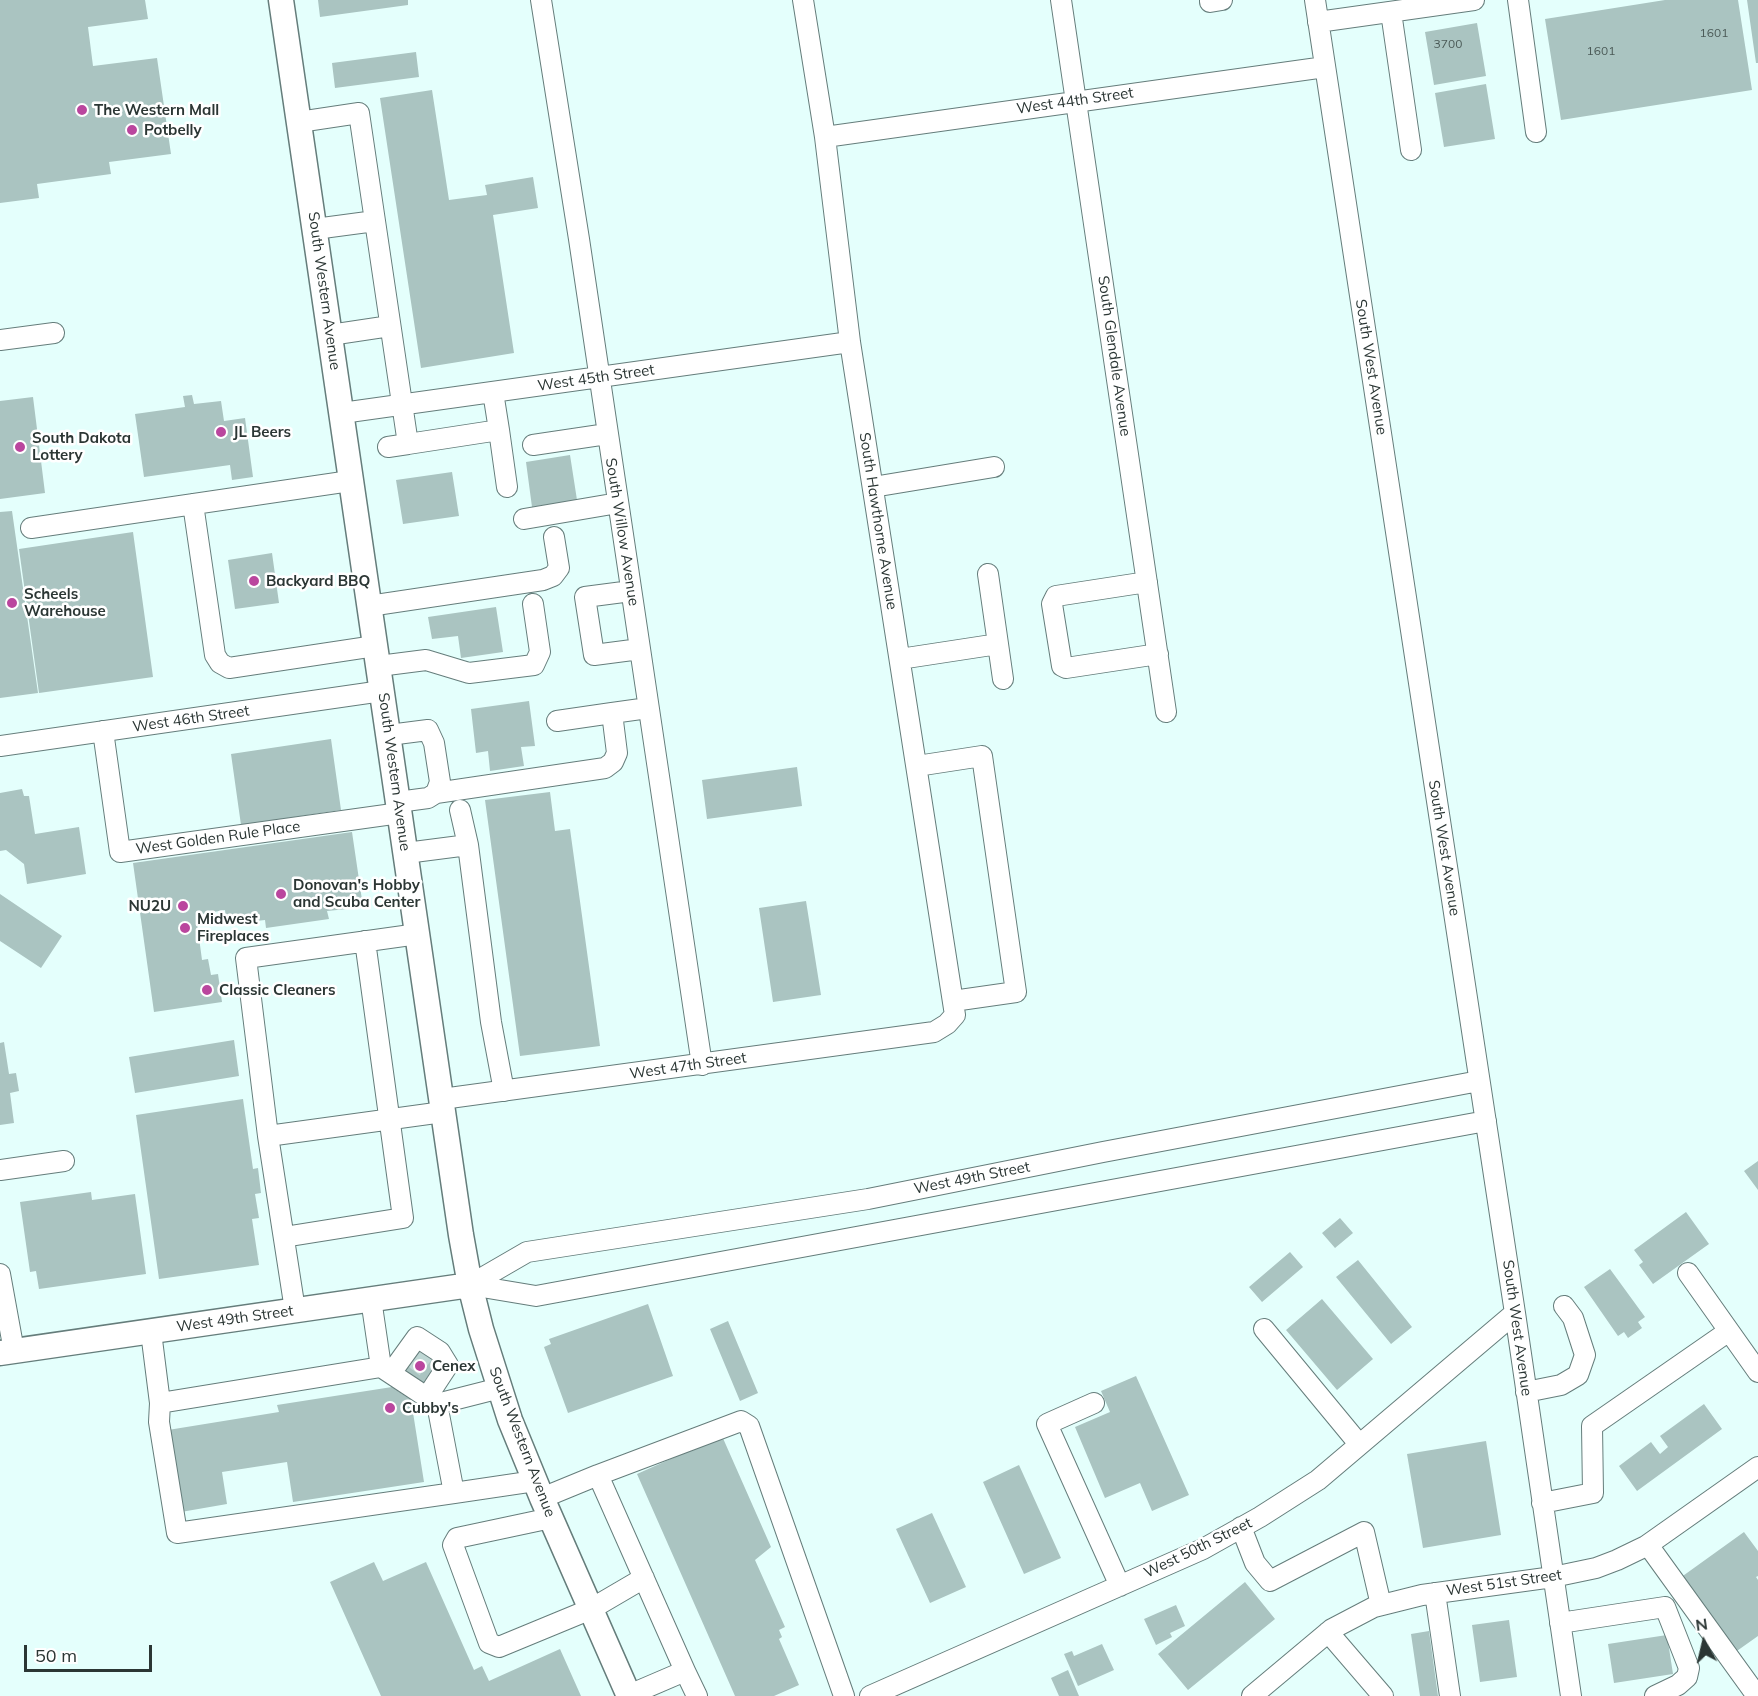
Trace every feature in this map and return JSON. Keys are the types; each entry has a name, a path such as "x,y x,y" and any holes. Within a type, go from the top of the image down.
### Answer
{"main road":[{"name":"South Western Avenue","path":"281,0 470,1285 500,1388 543,1499 629,1696"},
{"name":"West 49th Street","path":"7,1352 470,1285"}],"street":[{"name":"South Willow Avenue","path":"541,0 702,1065"},
{"name":"South Hawthorne Avenue","path":"803,0 825,137 850,342 955,1015 947,1024 934,1032"},
{"name":"South Glendale Avenue","path":"1061,0 1166,712"},
{"path":"1210,0 1222,0"},
{"name":"South West Avenue","path":"1315,0 1515,1312 1571,1696"},
{"path":"1318,22 1474,0"},
{"path":"1518,0 1536,132"},
{"path":"1391,12 1411,150"},
{"name":"West 44th Street","path":"825,137 1326,67"},
{"path":"299,122 359,114 408,444"},
{"path":"315,229 375,221"},
{"path":"330,335 390,326"},
{"path":"0,340 54,333"},
{"name":"West 45th Street","path":"342,413 850,342"},
{"path":"493,392 507,487"},
{"path":"388,447 498,430"},
{"path":"533,445 607,434"},
{"path":"873,487 994,467"},
{"path":"31,528 350,481"},
{"path":"524,519 618,503"},
{"path":"194,504 215,655 220,663 229,668 377,656 426,660 469,673 534,665 540,652 533,604"},
{"path":"369,606 543,580 553,576 559,568 554,537"},
{"path":"988,574 1003,679"},
{"path":"1147,582 1056,596 1052,604 1062,666 1066,668 1158,654"},
{"path":"631,591 585,597 594,655 640,649"},
{"path":"900,659 998,644"},
{"name":"West 46th Street","path":"0,746 382,691"},
{"path":"557,721 648,708"},
{"path":"399,808 436,793 605,768 614,762 617,753 612,713"},
{"path":"389,735 428,730 434,743 440,782 436,793"},
{"name":"West Golden Rule Place","path":"103,731 120,852 399,808"},
{"path":"916,766 982,756 1016,992 953,1001"},
{"path":"459,810 468,845 491,1022 504,1091"},
{"path":"406,853 468,845"},
{"path":"295,1310 268,1136 246,958 418,934"},
{"path":"284,1237 403,1218 388,1120 366,941"},
{"name":"West 47th Street","path":"268,1136 388,1120 504,1091 934,1032"},
{"name":"West 49th Street","path":"470,1285 527,1252 868,1199 1479,1081"},
{"name":"West 49th Street","path":"470,1285 536,1296 1486,1121"},
{"path":"0,1170 64,1161"},
{"path":"1688,1273 1758,1372"},
{"path":"0,1274 7,1352"},
{"path":"371,1299 386,1370 432,1401 500,1388"},
{"path":"1526,1392 1561,1385 1578,1375 1585,1355 1573,1318 1564,1306"},
{"name":"West 50th Street","path":"870,1696 1203,1549 1241,1527 1318,1480 1515,1312"},
{"path":"1264,1329 1359,1444"},
{"path":"1542,1503 1593,1493 1592,1426 1729,1331"},
{"path":"151,1332 160,1402 159,1422 177,1533 454,1493 543,1499"},
{"path":"160,1402 386,1370 408,1354 417,1337 441,1352 447,1365 436,1376 432,1401 454,1493"},
{"path":"1094,1403 1047,1424 1120,1586"},
{"path":"644,1578 591,1609 499,1647 489,1642 453,1545 457,1538 598,1475 741,1421 749,1426 844,1696"},
{"name":"West 51st Street","path":"1252,1696 1328,1632 1353,1616 1381,1605 1435,1593 1596,1568 1648,1545 1758,1467"},
{"path":"598,1475 697,1696"},
{"path":"1241,1527 1255,1563 1270,1581 1364,1532 1381,1605"},
{"path":"1648,1545 1757,1696"},
{"path":"1435,1593 1450,1696"},
{"path":"1560,1623 1665,1607 1689,1668 1687,1677 1678,1685 1655,1696"},
{"path":"1328,1632 1383,1696"},
{"path":"629,1696 685,1671"}],"building":[{"name":"The Western Mall","path":"0,0 145,0 148,19 88,27 93,66 157,58 171,154 109,162 111,174 37,184 39,198 0,203"},
{"path":"318,0 408,0 408,5 320,17"},
{"path":"1665,0 1738,0 1752,90 1561,120 1545,19"},
{"path":"1747,0 1758,0 1758,63 1756,63"},
{"path":"1477,23 1486,76 1434,85 1425,32"},
{"path":"416,52 419,77 335,88 332,63"},
{"path":"1486,84 1495,139 1444,147 1435,93"},
{"path":"432,90 449,200 487,195 485,185 533,177 538,208 493,215 514,353 421,368 380,98"},
{"path":"192,395 194,404 221,401 224,421 245,418 253,477 232,480 230,465 144,477 135,414 185,407 183,396"},
{"name":"South Dakota Lottery","path":"33,397 45,493 0,499 0,401"},
{"path":"570,455 577,500 532,507 526,462"},
{"path":"452,472 459,516 403,524 396,480"},
{"name":"Scheels Warehouse","path":"12,511 38,693 0,698 0,512"},
{"path":"133,532 153,677 39,693 19,549"},
{"name":"Backyard BBQ","path":"272,553 279,603 235,609 228,560"},
{"path":"496,607 503,652 461,658 458,636 432,639 428,617"},
{"path":"529,701 535,746 521,747 524,766 490,771 488,751 476,753 471,709"},
{"path":"331,739 341,810 241,825 231,754"},
{"path":"797,767 802,806 707,819 702,780"},
{"path":"22,789 24,796 29,796 35,834 79,827 86,874 27,884 24,864 6,850 0,851 0,793"},
{"path":"550,792 555,831 570,829 600,1046 520,1056 485,800"},
{"path":"352,832 362,900 346,902 347,909 327,911 329,919 266,928 265,920 247,922 246,916 226,919 225,910 196,915 202,960 208,959 211,975 218,974 222,1002 154,1012 133,863"},
{"path":"0,894 62,936 41,968 0,941"},
{"path":"806,901 821,995 773,1002 759,908"},
{"path":"234,1040 239,1076 135,1093 129,1057"},
{"path":"4,1042 9,1074 16,1073 19,1091 10,1093 14,1123 0,1125 0,1043"},
{"path":"243,1099 253,1169 258,1168 261,1193 255,1194 259,1218 252,1219 259,1265 159,1279 136,1115"},
{"path":"1758,1161 1758,1190 1744,1171"},
{"path":"91,1192 92,1200 135,1194 146,1274 39,1289 36,1271 30,1272 20,1202"},
{"path":"1686,1212 1709,1244 1653,1284 1639,1265 1643,1262 1634,1250"},
{"path":"1340,1218 1353,1233 1335,1248 1322,1233"},
{"path":"1290,1252 1303,1267 1262,1302 1249,1287"},
{"path":"1358,1260 1412,1327 1391,1344 1336,1277"},
{"path":"1610,1269 1645,1317 1638,1322 1642,1328 1628,1338 1624,1332 1618,1336 1584,1287"},
{"path":"1322,1299 1373,1359 1337,1390 1286,1330"},
{"path":"648,1304 673,1376 568,1413 544,1347 551,1344 549,1339"},
{"path":"728,1321 758,1393 740,1401 710,1329"},
{"name":"Cenex","path":"417,1345 441,1362 422,1388 398,1371"},
{"path":"1136,1376 1189,1495 1152,1511 1140,1483 1105,1498 1075,1427 1110,1412 1101,1391"},
{"path":"392,1387 411,1400 424,1482 293,1502 287,1462 222,1472 227,1504 181,1512 168,1430 279,1412 277,1405"},
{"path":"1704,1404 1722,1429 1637,1491 1619,1466 1651,1442 1660,1454 1668,1447 1660,1436"},
{"path":"722,1436 771,1547 755,1560 785,1627 779,1630 782,1637 779,1639 799,1685 774,1696 735,1696 637,1474"},
{"path":"1486,1441 1501,1535 1423,1548 1407,1454"},
{"path":"1019,1465 1061,1558 1024,1574 983,1482"},
{"path":"932,1513 966,1587 930,1603 896,1529"},
{"path":"1744,1532 1758,1551 1758,1576 1756,1577 1758,1580 1758,1636 1734,1653 1680,1578"},
{"path":"374,1562 383,1581 426,1562 474,1670 482,1666 489,1681 560,1649 581,1696 381,1696 330,1582"},
{"path":"1245,1582 1275,1619 1188,1690 1158,1654"},
{"path":"1176,1605 1185,1626 1170,1633 1172,1637 1156,1645 1144,1619"},
{"path":"1509,1620 1517,1677 1480,1682 1472,1625"},
{"path":"1429,1631 1438,1696 1420,1696 1411,1634"},
{"path":"1667,1635 1673,1674 1614,1683 1608,1644"},
{"path":"1102,1644 1114,1670 1078,1686 1064,1654 1072,1651 1074,1656"},
{"path":"1068,1670 1079,1696 1059,1696 1051,1678"}],"tunnel":[{"path":"410,1355 433,1373"}],"place":[{"name":"The Western Mall","path":"82,110"},
{"name":"Potbelly","path":"132,130"},
{"name":"JL Beers","path":"221,432"},
{"name":"South Dakota Lottery","path":"20,447"},
{"name":"Backyard BBQ","path":"254,581"},
{"name":"Scheels Warehouse","path":"12,603"},
{"name":"Donovan's Hobby and Scuba Center","path":"281,894"},
{"name":"NU2U","path":"183,906"},
{"name":"Midwest Fireplaces","path":"185,928"},
{"name":"Classic Cleaners","path":"207,990"},
{"name":"Cenex","path":"420,1366"},
{"name":"Cubby's","path":"390,1408"}]}
